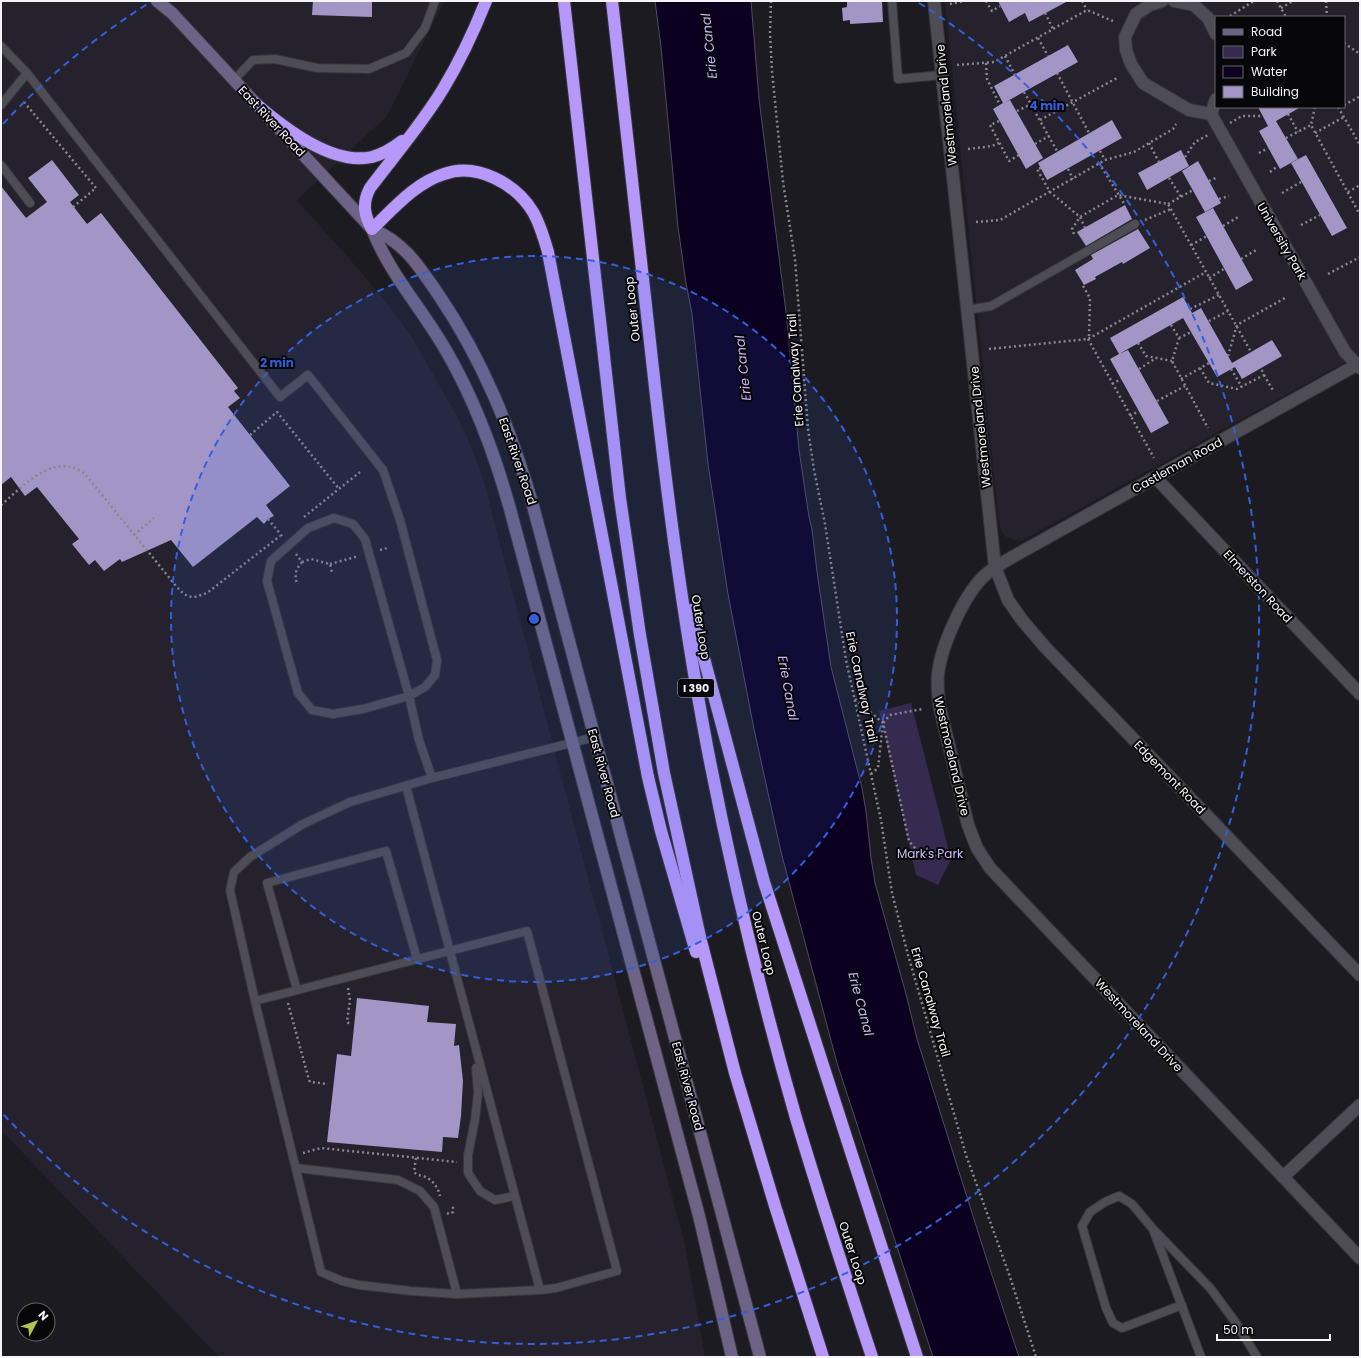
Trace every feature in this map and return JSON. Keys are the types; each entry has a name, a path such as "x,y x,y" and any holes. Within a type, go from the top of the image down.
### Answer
{"highway":[{"path":"486,1 451,76 427,114 370,188 366,195 364,208 372,229 408,196 429,180 443,174 458,171 483,174 508,186 522,198 537,220 548,252 650,784 661,831 684,912 700,966 727,1045"},
{"path":"564,1 617,477 635,608 651,705 670,801 706,964 727,1045 771,1193 823,1357"},
{"name":"Outer Loop","path":"612,1 674,549 707,749 728,851 750,946 799,1127 872,1357"},
{"path":"255,103 275,120 303,138 330,152 348,157 364,158 380,154 395,146 411,134"},
{"path":"674,549 764,882 917,1357"}],"street":[{"name":"East River Road","path":"157,1 172,13 372,229 391,239 412,258 445,304 473,352 497,402 508,428 526,480 760,1357"},
{"name":"East River Road","path":"164,1 172,13"},
{"name":"Westmoreland Drive","path":"934,1 966,310 995,567 982,578 968,597 954,623 940,661 938,673 940,704 968,825 977,848 990,868 1360,1258"},
{"path":"1162,1 1150,4 1136,14 1125,37 1126,50 1130,64 1143,83 1189,110 1210,114 1215,102"},
{"path":"1174,1 1194,5 1208,18 1215,32"},
{"name":"University Park","path":"1210,114 1345,352 1359,365"},
{"name":"East River Road","path":"372,229 384,257 426,318 448,354 470,398 494,456 510,509 695,1200 732,1357"},
{"name":"Castleman Road","path":"995,567 1359,365"},
{"name":"Elmerston Road","path":"1156,478 1360,694"},
{"name":"Edgemont Road","path":"995,567 1008,600 1022,620 1045,647 1360,975"},
{"path":"1283,1177 1360,1104"}],"lane":[{"path":"234,80 253,60 275,59 317,68 369,69 406,53 425,28 435,1"},
{"path":"892,1 898,79 942,75"},
{"path":"1,46 27,73 280,397 308,375 382,470 400,520 437,660 435,675 425,687 408,696 363,709 333,714 312,710 298,693 267,581 271,561 308,528 334,518 353,524 365,539 408,696 419,740 432,778"},
{"path":"1,106 27,73"},
{"path":"1,165 30,203"},
{"path":"966,310 990,306 1135,224"},
{"path":"255,1001 527,931 617,1271 556,1288 457,1294 411,1291 359,1285 342,1281 321,1272 255,1001 230,890 234,872 250,857 303,824 350,802 432,778 595,737"},
{"path":"406,786 540,1290"},
{"path":"297,990 267,883 386,852 417,959"},
{"path":"475,1049 478,1093 475,1120 468,1155 468,1173 480,1191 495,1200 514,1196"},
{"path":"296,1168 398,1180 420,1191 434,1207 457,1294"},
{"path":"1182,1305 1122,1328 1113,1323 1106,1308 1082,1226 1090,1212 1105,1202 1119,1196 1132,1204 1153,1229 1211,1289 1236,1323 1257,1357"},
{"path":"1153,1229 1201,1357"}],"path":[{"name":"Erie Canalway Trail","path":"770,1 772,71 783,182 797,274 810,443 825,524 846,660 881,820 892,893 926,1019 973,1176 1009,1274 1036,1357"},
{"path":"950,4 965,1"},
{"path":"986,1 992,11 1000,6"},
{"path":"1082,1 1087,10 1113,21"},
{"path":"1230,16 1254,1"},
{"path":"1277,1 1285,16"},
{"path":"1281,8 1293,1"},
{"path":"1326,1 1327,16"},
{"path":"957,66 994,62 1087,10"},
{"path":"1045,14 1053,29"},
{"path":"1038,38 1048,56"},
{"path":"1345,44 1360,54"},
{"path":"1005,56 1015,74"},
{"path":"986,63 987,79 1000,105"},
{"path":"1057,73 1089,133"},
{"path":"1040,120 1117,78"},
{"path":"1024,92 1057,151"},
{"path":"1345,104 1359,97"},
{"path":"24,102 96,188 73,206"},
{"path":"1017,111 1031,104"},
{"path":"1315,108 1311,125 1360,215"},
{"path":"1340,108 1359,140 1360,145"},
{"path":"1288,114 1298,132"},
{"path":"1228,124 1242,116 1262,116"},
{"path":"1315,133 1344,117"},
{"path":"999,121 990,125 1009,161 1019,155"},
{"path":"976,222 1000,220 1099,163 1134,152 1174,129 1176,124"},
{"path":"1286,138 1311,125"},
{"path":"1184,157 1195,142 1214,132"},
{"path":"1035,144 1049,136"},
{"path":"968,149 992,146 999,143"},
{"path":"1149,143 1159,162"},
{"path":"1259,153 1268,148"},
{"path":"1100,151 1105,160"},
{"path":"1099,163 1125,205"},
{"path":"1270,172 1278,166"},
{"path":"1041,168 1037,170 1050,192 1080,217 1085,228"},
{"path":"1068,169 1073,179"},
{"path":"1209,181 1218,176"},
{"path":"1169,178 1181,197"},
{"path":"1282,193 1301,182"},
{"path":"1348,192 1360,185"},
{"path":"1074,234 1072,229 1080,217 1118,195 1168,204 1193,190"},
{"path":"1219,199 1229,196"},
{"path":"1168,204 1251,352"},
{"path":"1135,224 1170,209"},
{"path":"1300,226 1320,215"},
{"path":"1223,226 1240,216"},
{"path":"1191,245 1207,236"},
{"path":"1241,259 1258,249"},
{"path":"1328,274 1360,256"},
{"path":"1209,278 1224,269"},
{"path":"989,349 1088,339 1206,272"},
{"path":"1083,286 1090,298 1088,339 1154,458"},
{"path":"1190,309 1219,295"},
{"path":"1228,356 1236,325 1285,298"},
{"path":"1209,321 1228,311"},
{"path":"1171,324 1179,338"},
{"path":"1191,332 1179,338 1172,361 1208,428"},
{"path":"1138,343 1146,356 1172,361"},
{"path":"1139,369 1157,358"},
{"path":"1181,379 1209,363"},
{"path":"1200,368 1209,382 1237,389 1264,374"},
{"path":"1260,368 1274,392"},
{"path":"1231,369 1242,387"},
{"path":"1112,384 1121,379"},
{"path":"1157,402 1185,386"},
{"path":"1130,416 1139,411"},
{"path":"250,435 277,412 339,489"},
{"path":"1,504 41,472 57,466 72,467 85,474 185,596 196,597 207,593 287,530"},
{"path":"298,521 360,472"},
{"path":"134,535 154,518"},
{"path":"379,550 387,548"},
{"path":"302,562 312,559 330,564 362,555"},
{"path":"330,564 332,573"},
{"path":"854,699 883,723 909,841 921,855 940,856 960,852"},
{"path":"871,775 878,768 883,723 890,715 922,710"},
{"path":"347,984 350,1000 347,1022 350,1024"},
{"path":"287,999 308,1080 310,1082 328,1084"},
{"path":"293,1156 321,1148 457,1162"}],"shaded area":[{"path":"1,1 444,1 387,116 297,200 361,272 396,315 413,339 459,420 473,451 485,485 685,1245 705,1357 219,1357 1,1130"},
{"path":"945,1 1360,1 1360,354 1023,540 1014,540 1006,537 1002,532 999,523"}],"green space":[{"name":"Mark's Park","path":"911,703 951,859 938,885 916,875 879,711"}],"water":[{"name":"Erie Canal","path":"655,1 751,1 759,99 786,312 799,450 812,529 831,667 862,788 875,883 917,1039 1019,1357 933,1357 837,1063 781,852 754,729 728,594 708,464 692,314 678,227 661,47"}],"building":[{"path":"313,1 372,1 372,17 312,15"},
{"path":"847,1 882,1 883,22 850,24 850,20 843,21 842,8 847,7"},
{"path":"998,1 1068,1 1029,22 1025,13 1009,22"},
{"path":"1068,45 1078,62 1004,103 1010,100 1043,158 1026,169 993,109 1003,103 994,86"},
{"path":"1259,108 1299,108 1276,121 1298,159 1280,169 1259,131 1268,126"},
{"path":"1112,120 1122,138 1047,180 1038,163"},
{"path":"1181,150 1189,166 1147,190 1138,173"},
{"path":"1306,155 1347,228 1332,236 1291,163"},
{"path":"52,160 79,195 70,202 87,224 101,213 238,388 234,391 240,398 228,407 290,486 266,505 274,516 268,519 264,524 257,517 193,567 171,540 122,562 120,559 104,571 95,560 89,565 72,544 79,539 37,487 25,496 11,477 1,485 1,186 26,218 47,202 28,178"},
{"path":"1198,161 1221,203 1205,212 1182,171"},
{"path":"1125,205 1132,219 1086,246 1077,232"},
{"path":"1213,208 1253,280 1236,290 1196,217"},
{"path":"1138,229 1150,248 1123,264 1122,262 1095,277 1096,279 1084,285 1075,270 1093,259 1091,255"},
{"path":"1183,297 1192,313 1201,308 1232,363 1272,340 1282,356 1242,379 1235,367 1217,377 1183,318 1119,354 1110,338"},
{"path":"1128,350 1169,423 1151,433 1110,359"},
{"path":"357,998 429,1006 427,1022 456,1024 454,1046 459,1045 463,1081 461,1116 458,1138 443,1137 442,1152 327,1142 337,1054 351,1056"}]}
